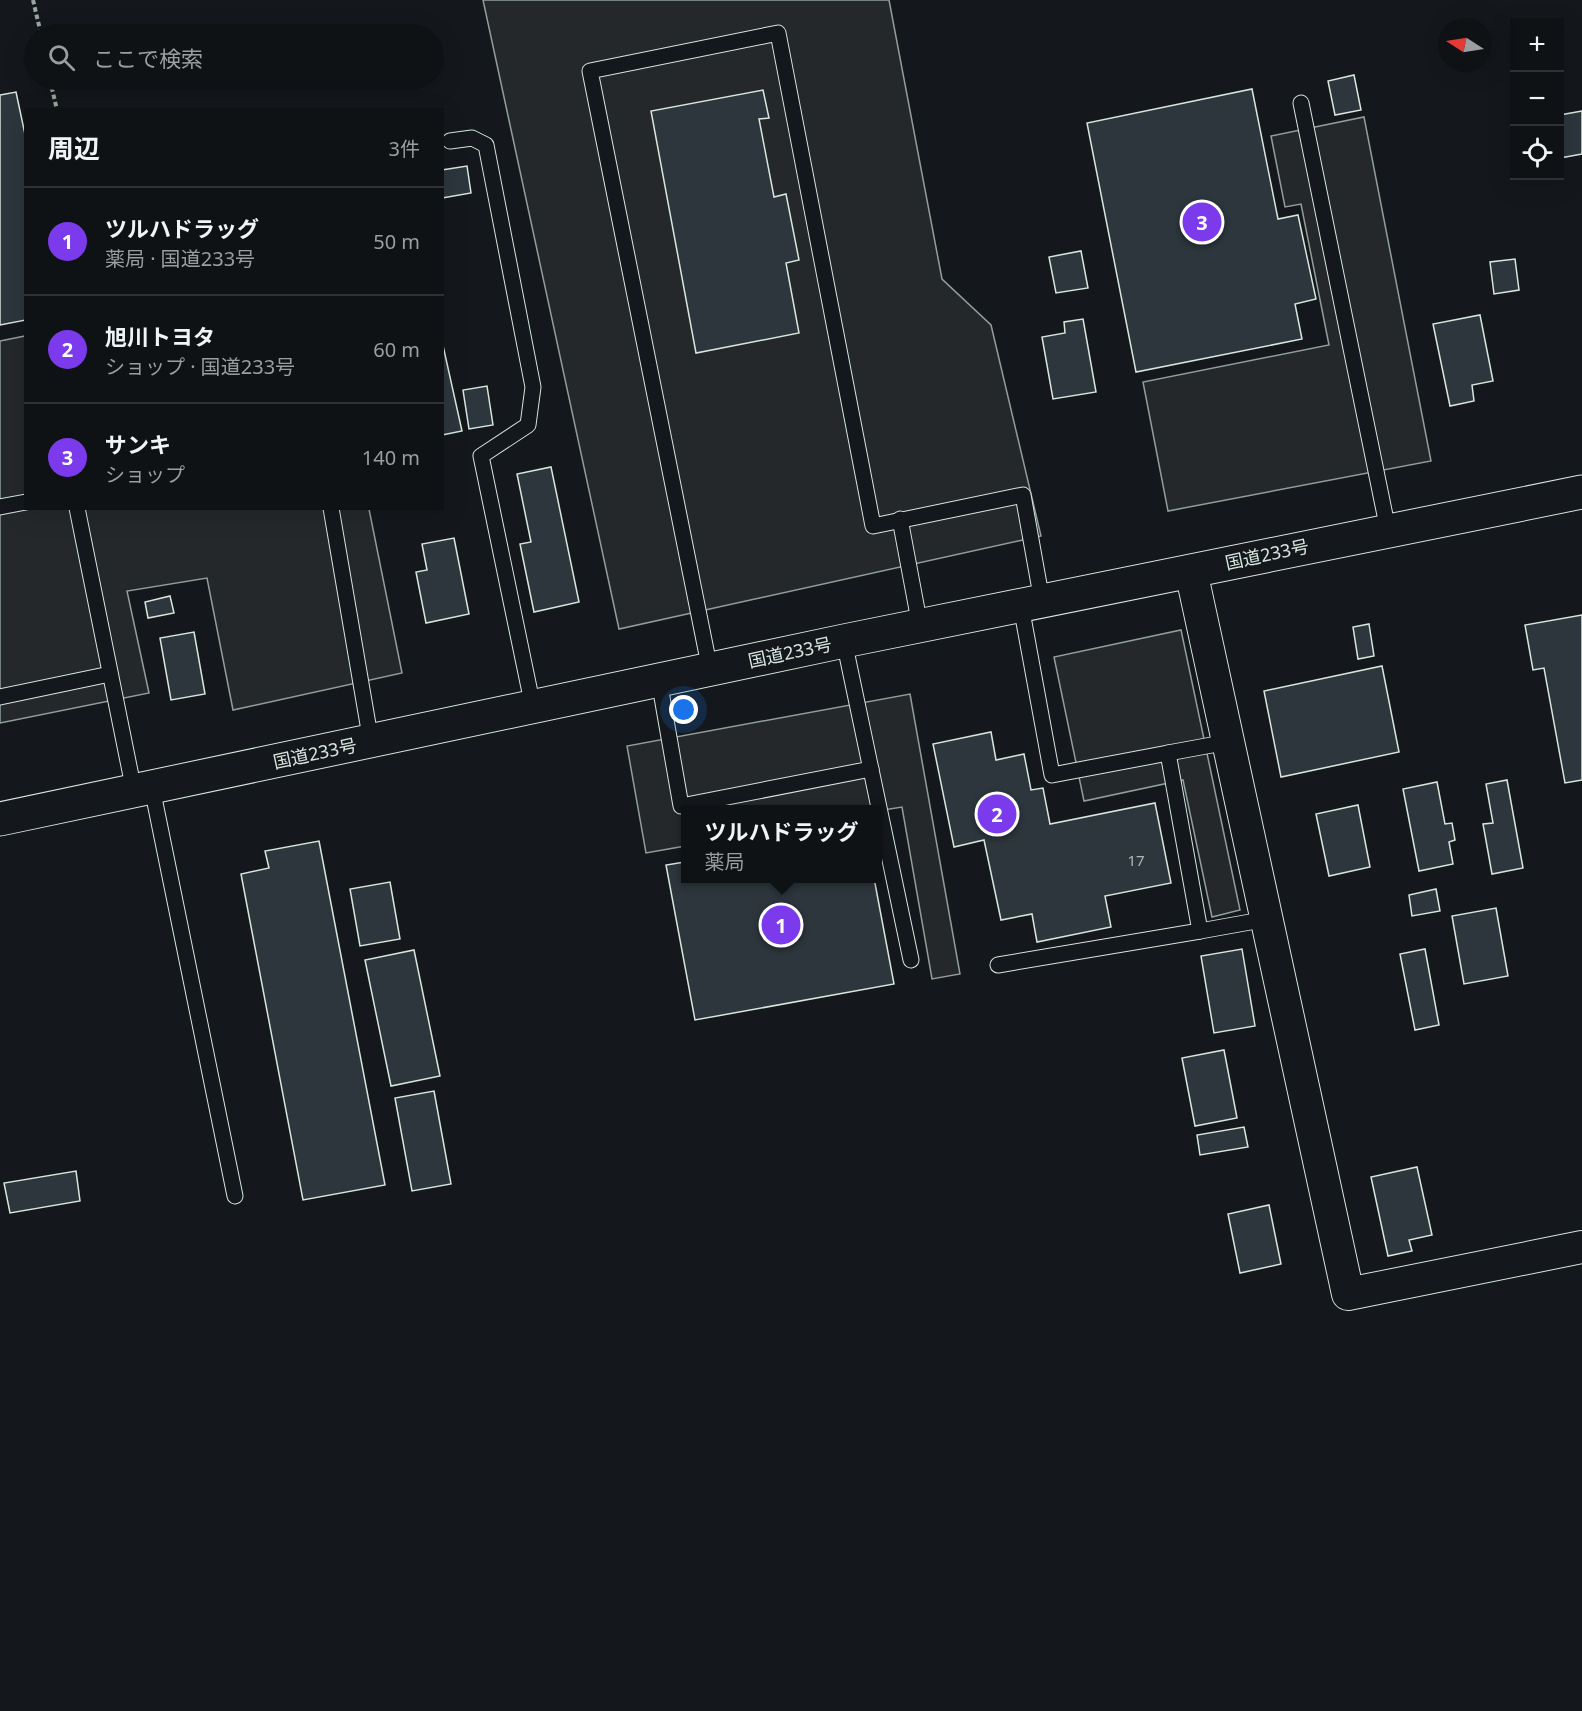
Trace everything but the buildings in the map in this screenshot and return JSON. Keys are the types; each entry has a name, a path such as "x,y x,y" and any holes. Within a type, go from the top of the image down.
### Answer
{"highway":[{"name":"国道233号","path":"0,819 844,641 1582,492"}],"street":[{"path":"1191,571 1348,1294 1582,1246"}],"lane":[{"path":"710,670 590,71 778,33 873,526 1023,495 1032,604 1052,775 1228,742"},
{"path":"1301,103 1389,530"},
{"path":"450,141 472,138 486,146 534,387 528,425 481,456 533,707"},
{"path":"0,507 24,502"},
{"path":"77,510 110,674 143,790 235,1196"},
{"path":"331,510 371,742"},
{"path":"900,519 920,626"},
{"path":"844,641 879,805"},
{"path":"0,697 110,674"},
{"path":"659,680 681,806"},
{"path":"1168,753 1200,931"},
{"path":"686,805 871,769"},
{"path":"882,822 911,960"},
{"path":"998,965 1267,919"}],"path":[{"path":"33,0 39,24"},
{"path":"52,90 57,108"}],"shaded area":[{"path":"483,0 889,0 942,279 991,325 1041,536 619,629"},
{"path":"1364,117 1431,461 1168,511 1143,382 1329,345 1301,204 1285,207 1271,136"},
{"path":"24,336 24,510 369,510 402,673 233,710 207,578 127,591 149,693 0,723 0,341"},
{"path":"1181,630 1240,910 1212,917 1183,780 1084,801 1054,657"},
{"path":"910,694 960,974 932,979 902,807 882,810 882,805 681,805 681,847 646,853 627,746"}],"place":[{"name":"サンキ","path":"1202,222"},
{"name":"旭川トヨタ","path":"997,814"},
{"name":"ツルハドラッグ","path":"781,925"}]}
